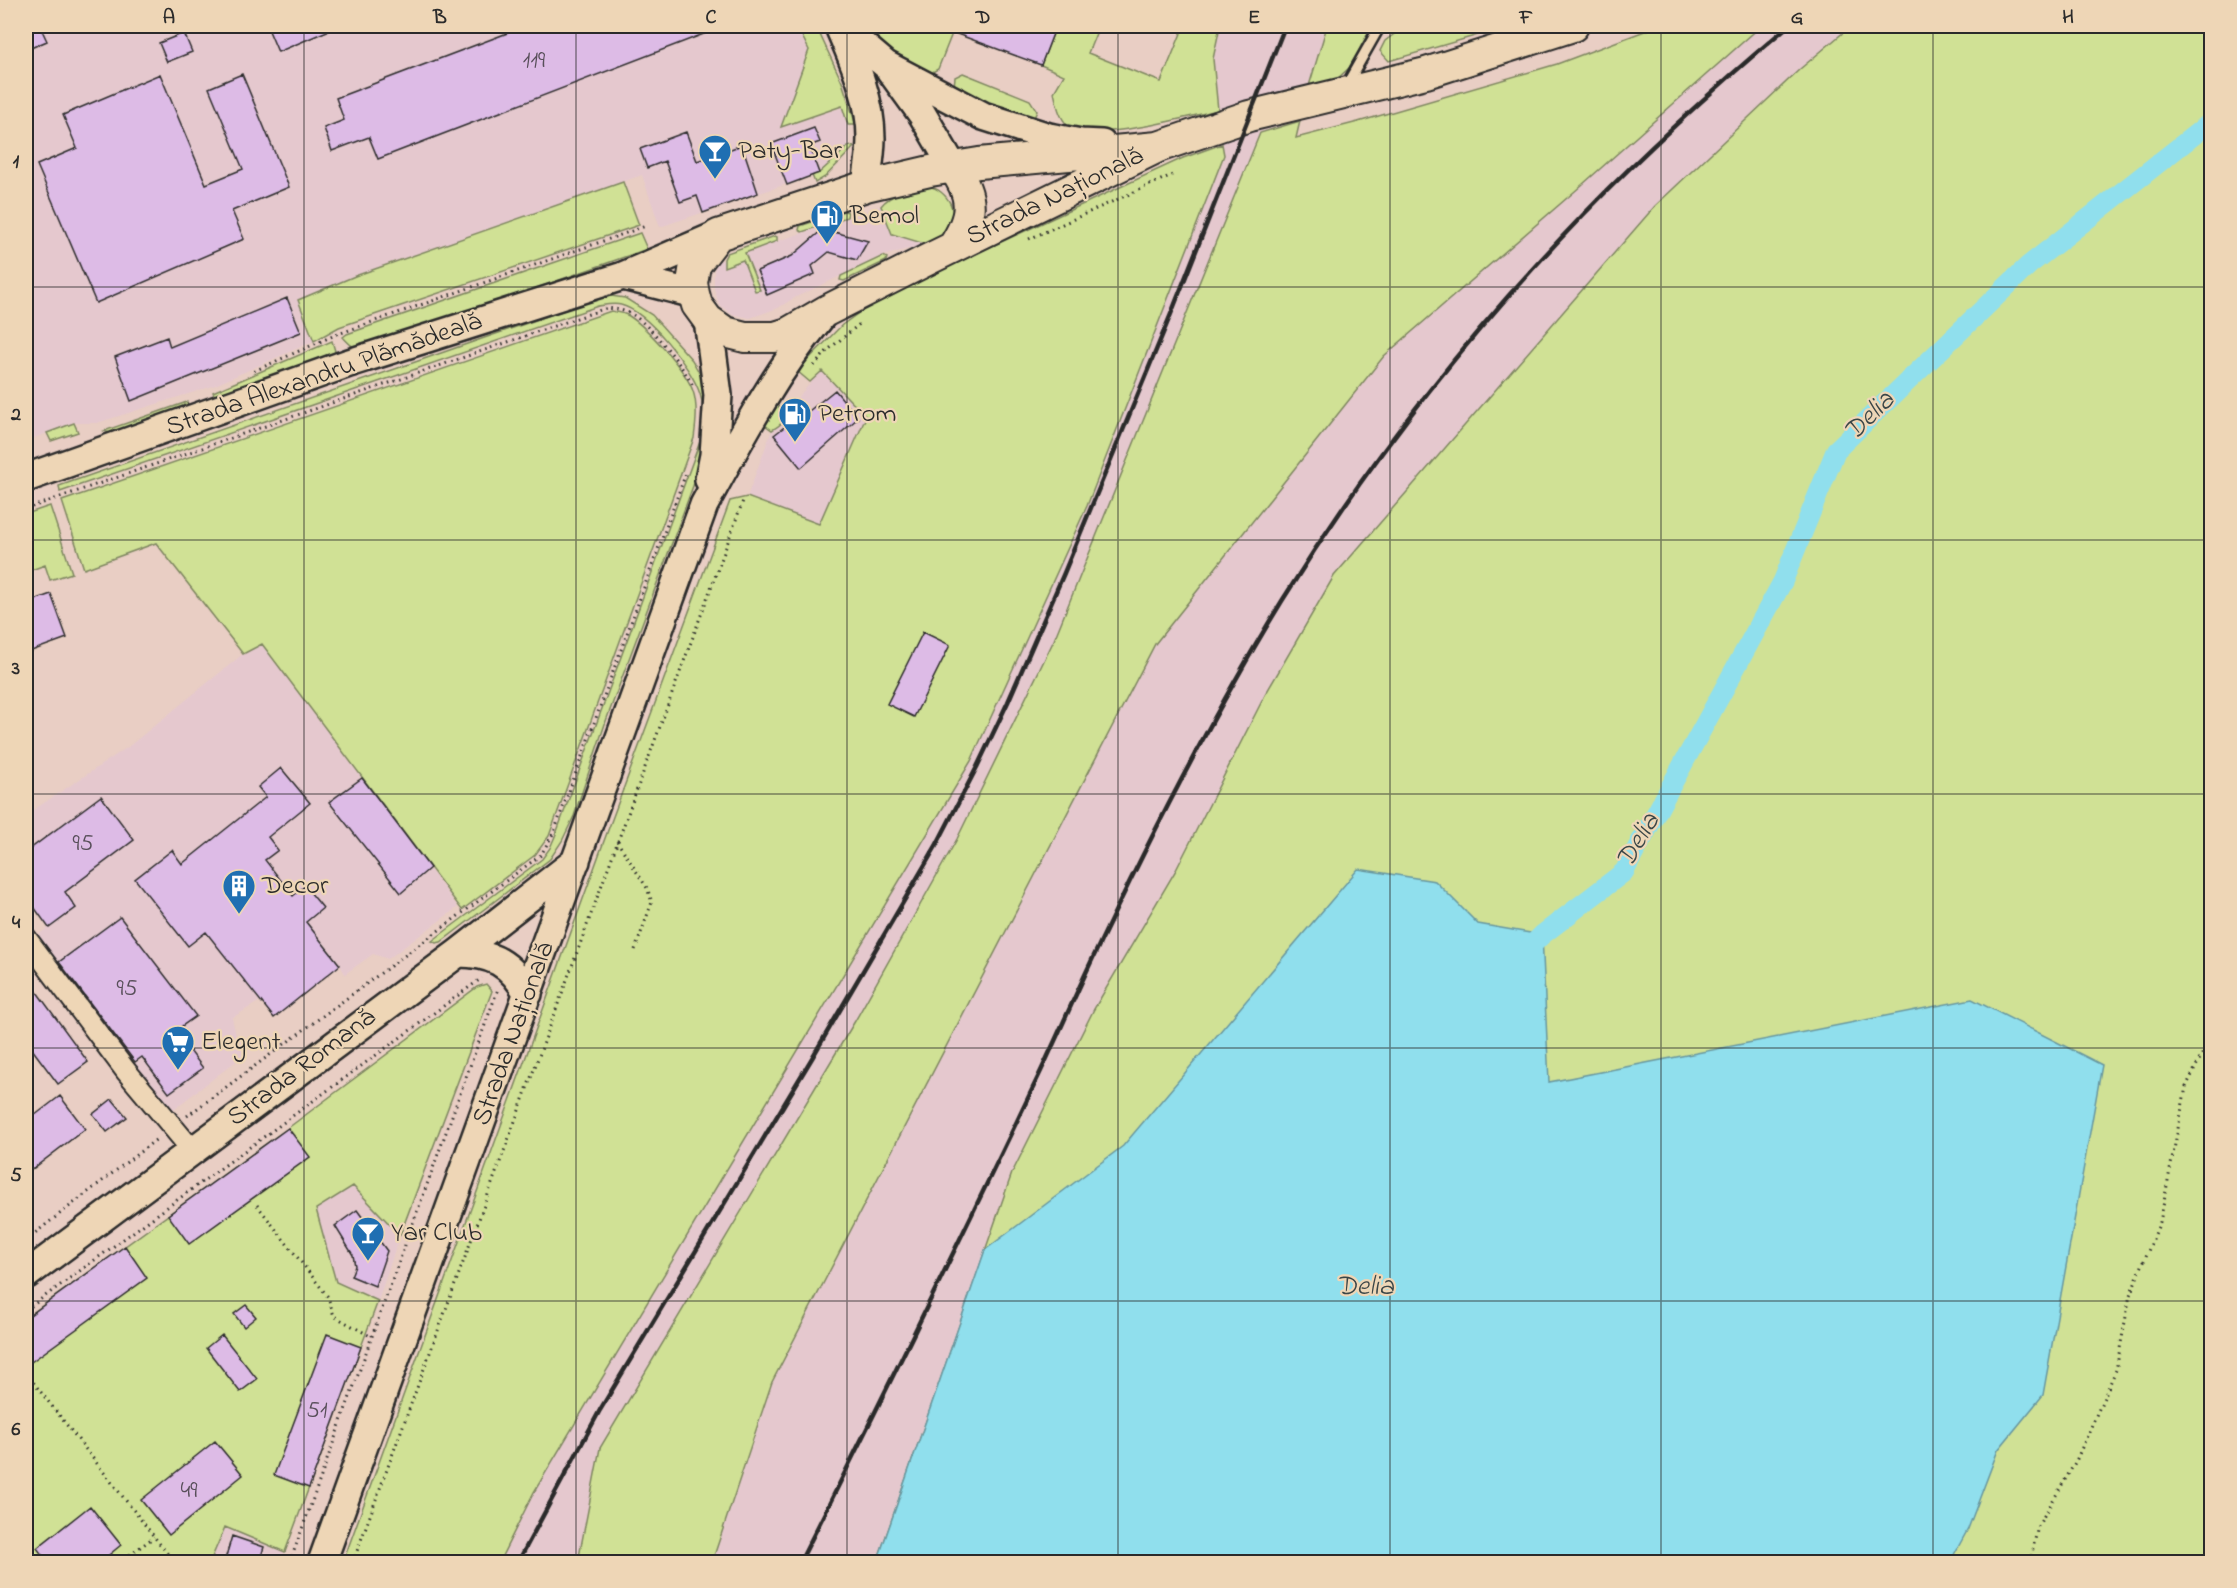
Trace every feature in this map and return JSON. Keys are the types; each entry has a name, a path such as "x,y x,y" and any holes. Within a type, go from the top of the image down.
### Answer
{"main road":[{"name":"Strada Națională","path":"694,294 697,305 708,320 725,332 746,337 767,338 788,333 826,311 953,247 1158,147 1250,116 1426,73 1573,26"},
{"name":"Strada Națională","path":"718,235 866,186 930,171 979,163 1158,147"},
{"name":"Strada Națională","path":"953,168 965,186 970,209 963,230 953,247"},
{"path":"694,294 692,283 695,265 707,246 718,235"}],"street":[{"path":"839,26 886,65 983,116 1049,137 1081,143 1158,147"},
{"path":"839,26 860,76 867,110 871,138 866,186"},
{"path":"886,65 922,114 953,168"},
{"name":"Strada Alexandru Plămădeală","path":"26,478 349,363 623,276 718,235"},
{"path":"623,276 694,294"},
{"name":"Strada Națională","path":"322,1563 704,505 798,344 826,311"},
{"name":"Strada Națională","path":"704,505 714,455 718,395 708,320"},
{"name":"Strada Romană","path":"26,1275 458,953 577,861"},
{"path":"26,938 126,1071 192,1150"},
{"path":"458,953 475,953 507,966 520,979 528,994"}],"lane":[{"path":"1342,94 1380,26"}],"path":[{"path":"1019,244 1172,175"},
{"path":"253,371 335,335 646,226"},
{"path":"26,509 606,308 626,311 651,330 688,376 696,391"},
{"path":"810,372 828,350 871,316"},
{"path":"26,1240 172,1126 542,855 554,832 689,463"},
{"path":"353,1563 744,498"},
{"path":"617,841 647,888 652,902 635,950"},
{"path":"26,1310 483,977"},
{"path":"290,1563 498,988 494,981"},
{"path":"2030,1563 2038,1527 2076,1461 2115,1370 2130,1295 2160,1222 2186,1087 2211,1034"},
{"path":"257,1205 328,1297 334,1316 372,1337"},
{"path":"26,1373 174,1563"},
{"path":"120,1563 154,1537"}],"shaded area":[{"path":"26,26 797,26 809,50 781,126 847,106 849,146 819,173 660,227 642,175 355,276 299,299 314,341 213,386 97,423 74,423 26,441"},
{"path":"1220,26 1327,26 1296,138 1557,64 1658,26 1851,26 1800,69 1655,206 1334,576 1265,695 1176,870 1094,1009 1012,1173 877,1562 499,1562 534,1492 971,761 1087,506 1224,155 1213,59"},
{"path":"881,206 892,234 925,244 883,256 794,298 778,308 750,318 731,314 719,304 714,288 714,271 717,262"},
{"path":"821,371 866,416 819,524 747,497 772,430 786,416 785,412"},
{"path":"261,643 458,907 388,959 373,954 345,974 340,965 274,1018 260,1001 232,1018 236,1036 249,1051 170,1112 38,935 49,927 26,896 26,815 128,747 243,654"},
{"path":"353,1186 400,1235 378,1301 336,1282 316,1209"},
{"path":"225,1527 285,1552 281,1562 210,1562"}],"green space":[{"path":"797,26 816,26 842,82 856,125 848,125 842,106 781,127 809,50"},
{"path":"861,26 955,26 938,69 929,74 897,55"},
{"path":"1056,26 1099,26 1088,53 1161,82 1184,26 1220,26 1213,59 1218,110 1117,130 1079,131 1068,126 1060,115 1054,92 1064,75 1041,65"},
{"path":"1327,26 1372,26 1349,68 1337,79 1309,86"},
{"path":"1405,26 1509,26 1389,61 1380,51 1385,41"},
{"path":"1658,26 1761,26 1384,356 1155,644 772,1382 712,1562 578,1562 600,1448 855,1021 957,839 1054,640 1260,133 1300,121 1296,138 1358,122 1557,64"},
{"path":"1851,26 2211,26 2211,1562 877,1562 1012,1173 1094,1009 1176,870 1265,695 1334,576 1655,206 1800,69"},
{"path":"963,73 1030,100 1037,111 1033,120 1019,119 954,87 955,77"},
{"path":"1222,144 1224,155 1087,506 971,761 534,1492 499,1562 343,1562 604,841 730,501 747,497 819,524 866,417 822,371 810,382 797,371 842,325 878,299 1183,158"},
{"path":"849,146 854,147 825,177 815,183 812,175 819,173"},
{"path":"623,182 639,225 339,327 314,341 298,300 355,276"},
{"path":"928,186 942,192 953,211 951,225 946,232 925,244 892,234 881,206 902,192"},
{"path":"844,211 848,212 847,217 802,232 799,230 800,226"},
{"path":"640,233 647,249 364,349 352,346 343,337 347,334"},
{"path":"775,236 777,241 745,253 760,290 755,291 743,260 724,267 727,253"},
{"path":"883,256 887,258 886,261 844,281 840,280 841,276"},
{"path":"602,297 625,298 652,315 692,360 708,390 703,459 606,721 574,816 562,841 550,859 441,942 436,943 432,941 542,859 556,834 702,436 702,399 688,370 668,342 644,318 632,310 618,304 598,306 60,492 59,486"},
{"path":"611,311 625,314 637,322 666,350 683,373 695,397 694,438 549,836 535,855 462,910 262,644 243,654 156,543 84,569 62,501"},
{"path":"332,341 334,356 216,400 213,392"},
{"path":"187,402 190,409 112,434 104,431"},
{"path":"777,406 782,408 785,418 772,430 765,425"},
{"path":"74,423 78,432 51,441 47,433"},
{"path":"50,506 72,573 50,580 45,565 26,572 26,514"},
{"path":"486,984 492,991 400,1235 353,1186 316,1209 336,1282 378,1301 285,1552 225,1527 210,1562 26,1562 26,1318 288,1128 477,987"}],"water":[{"name":"Delia","path":"1358,869 1435,881 1478,924 1542,935 1549,1082 1972,999 2102,1065 2043,1395 1998,1450 1968,1529 1950,1562 877,1562 985,1250 1123,1146"}],"building":[{"path":"26,26 40,26 47,41 26,50"},
{"path":"267,26 339,26 278,52"},
{"path":"526,26 722,27 378,159 369,137 332,151 324,128 344,120 336,98"},
{"path":"938,26 1056,26 1041,65"},
{"path":"184,33 192,52 167,62 159,43"},
{"path":"160,74 206,184 243,169 209,88 242,74 289,187 232,211 244,239 96,303 37,165 77,148 63,115"},
{"path":"814,128 820,142 809,146 819,173 787,185 771,144"},
{"path":"686,132 697,161 742,145 758,193 703,213 697,196 680,202 665,161 647,168 640,149"},
{"path":"823,229 868,241 857,260 829,252 812,266 815,274 767,295 757,271 792,256"},
{"path":"287,298 301,332 131,401 115,357 167,337 170,347"},
{"path":"835,390 858,418 801,468 774,435 792,421 794,423"},
{"path":"51,594 67,638 26,653 26,603"},
{"path":"923,632 950,645 914,717 887,704"},
{"name":"Decor","path":"281,768 310,803 268,837 278,850 265,860 293,896 305,886 323,908 306,922 340,965 274,1018 206,932 188,946 135,879 172,850 182,864 266,797 258,787"},
{"path":"362,778 430,868 401,893 329,802"},
{"path":"101,796 134,840 65,892 76,908 49,928 26,896 26,852"},
{"path":"120,917 196,1016 175,1031 203,1068 169,1093 142,1057 135,1062 59,962"},
{"path":"26,977 88,1062 58,1084 26,1041"},
{"path":"60,1096 85,1129 26,1174 26,1122"},
{"path":"112,1099 127,1117 107,1132 93,1114"},
{"path":"288,1128 310,1157 189,1244 168,1215"},
{"path":"357,1210 387,1251 375,1286 351,1276 355,1266 353,1255 335,1226"},
{"path":"125,1246 147,1278 31,1362 26,1354 26,1318"},
{"path":"246,1305 256,1317 244,1327 234,1314"},
{"path":"327,1334 361,1347 309,1488 274,1475"},
{"path":"222,1335 257,1379 240,1392 206,1348"},
{"path":"215,1441 243,1475 169,1535 141,1500"},
{"path":"90,1506 121,1545 99,1563 48,1563 37,1548"},
{"path":"232,1536 264,1547 259,1563 224,1563"}],"waterway":[{"name":"Delia","path":"1524,953 1542,935 1624,872 1783,581 1836,450 2029,265 2212,121"}],"railway":[{"path":"518,1562 600,1410 812,1058 936,846 977,767 1064,573 1171,314 1285,26"},
{"path":"800,1562 952,1256 1158,824 1230,689 1315,549 1349,498 1422,400 1542,259 1608,189 1658,141 1788,26"}],"place":[{"name":"Paty-Bar","path":"715,180"},
{"name":"Bemol","path":"827,245"},
{"name":"Petrom","path":"795,443"},
{"name":"Decor","path":"239,915"},
{"name":"Elegent","path":"178,1071"},
{"name":"Yar Club","path":"368,1262"}]}
